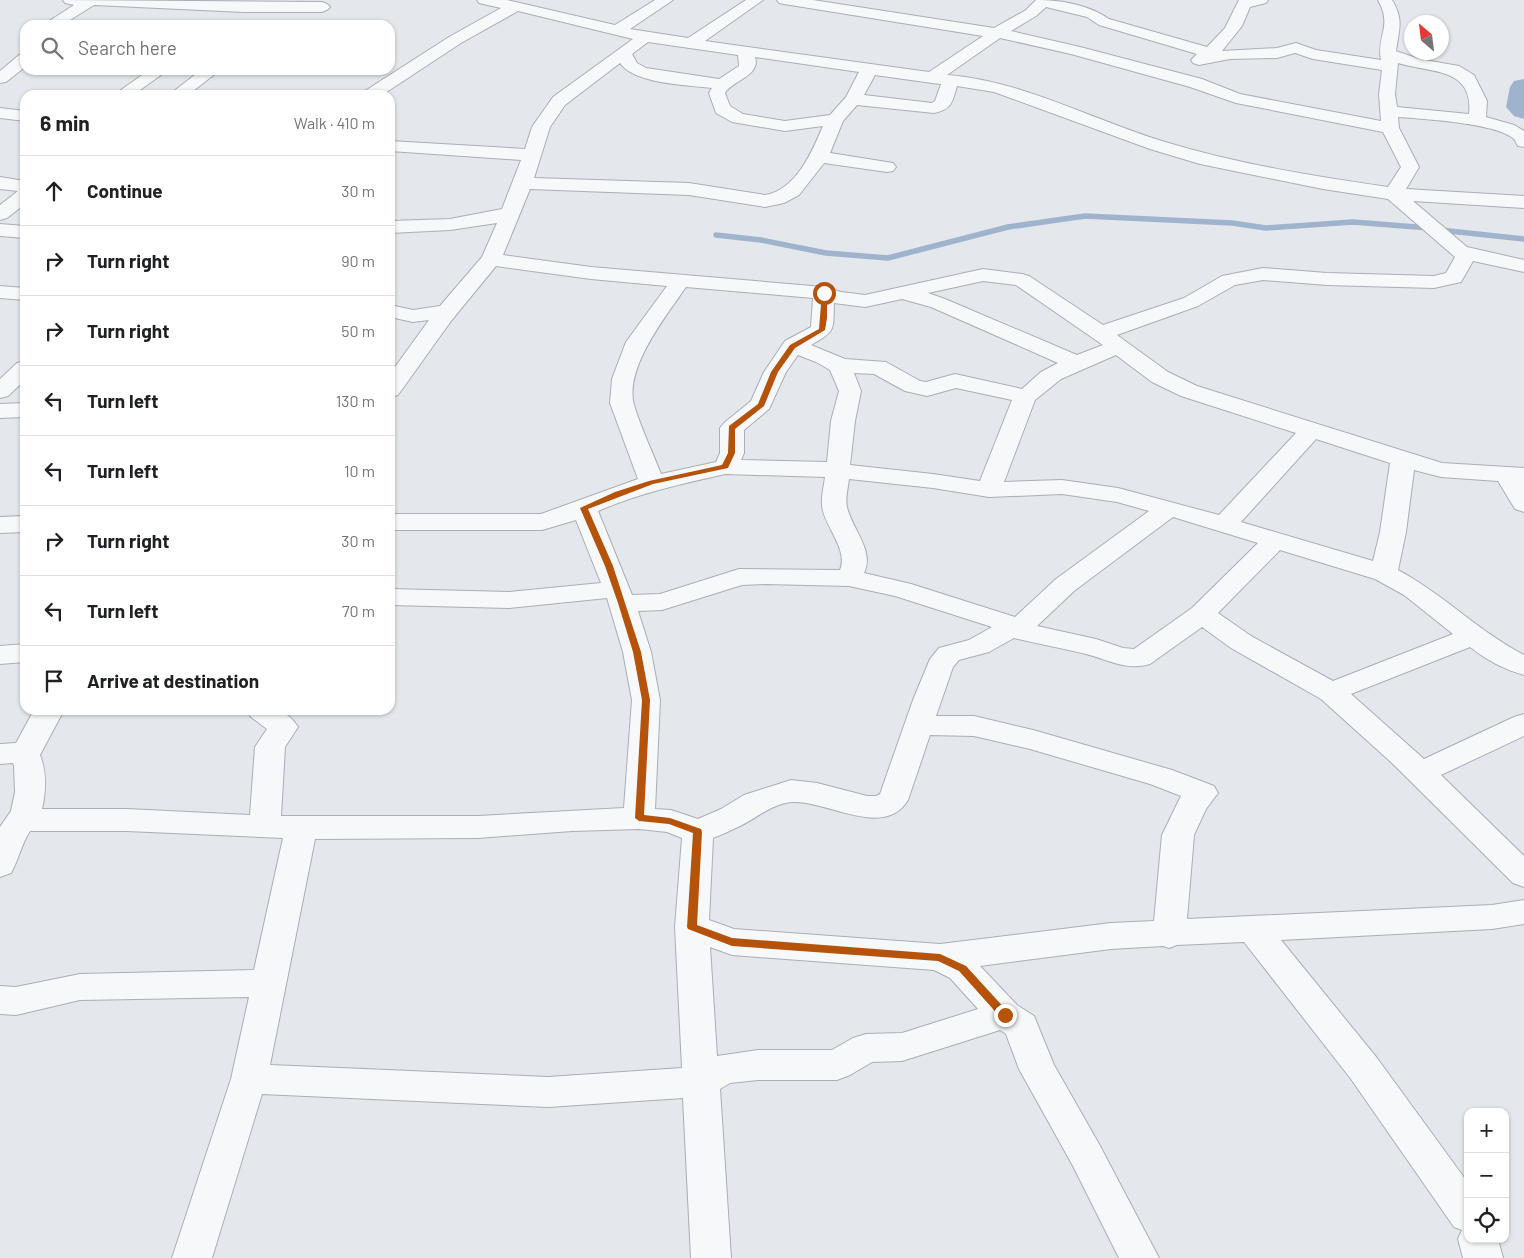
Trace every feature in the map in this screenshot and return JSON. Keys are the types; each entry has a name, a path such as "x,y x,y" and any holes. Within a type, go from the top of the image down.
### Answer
{"street":[{"path":"70,0 298,8 327,3"},
{"path":"484,0 555,14 645,37 997,87 1156,145 1206,160 1323,184 1394,194 1524,202"},
{"path":"617,30 666,0"},
{"path":"690,44 756,0"},
{"path":"784,0 997,33 1074,50 1196,83 1236,98 1389,120 1477,122 1497,125 1515,132 1521,136 1524,142"},
{"path":"932,78 1031,12 1044,0 1058,6 1097,10 1104,22 1205,56 1277,53 1296,48 1313,54 1389,60 1453,69 1468,79 1479,101 1477,122"},
{"path":"1154,72 1186,65 1205,56 1235,27 1241,15 1243,5 1246,2 1261,0"},
{"path":"1385,0 1392,12 1393,22 1387,94 1389,120 1410,167 1394,194"},
{"path":"59,20 91,1"},
{"path":"300,20 327,3"},
{"path":"178,20 202,4"},
{"path":"379,90 455,40 514,7"},
{"path":"395,383 447,312 491,259 523,183 540,127 559,101 645,37"},
{"path":"0,78 14,69 18,50"},
{"path":"744,50 748,62 747,68 722,84 717,93 722,109 738,118 785,126 835,119"},
{"path":"623,52 628,64 634,69 646,73 722,84"},
{"path":"523,183 689,190 765,201 777,199 792,191 820,157 835,119 853,99 870,68"},
{"path":"130,90 152,75"},
{"path":"184,90 205,75"},
{"path":"853,99 934,108 943,104 950,80"},
{"path":"0,113 20,115"},
{"path":"395,146 532,155"},
{"path":"820,157 887,168"},
{"path":"0,183 20,186"},
{"path":"1394,194 1460,252 1524,266"},
{"path":"10,212 20,201"},
{"path":"395,227 460,225 510,213"},
{"path":"0,230 20,232"},
{"path":"793,346 824,357 840,366 878,367 913,386 927,389 955,381 1025,396 1032,394 1040,383 1078,363 1110,339 1191,302 1229,280 1263,274 1327,280 1434,282 1454,278 1467,253"},
{"path":"491,259 591,273 824,293 838,298 865,301 906,294 983,275 1022,280 1110,339 1160,377 1189,391 1441,470 1515,475 1524,504"},
{"path":"652,483 622,403 622,379 637,342 681,280"},
{"path":"0,292 20,294"},
{"path":"725,467 732,453 732,428 761,404 775,372 793,346 822,330 824,293"},
{"path":"906,294 938,303 1078,363"},
{"path":"395,313 413,316 447,312"},
{"path":"840,366 850,391 843,421 834,506 853,552 855,565 848,578"},
{"path":"0,391 20,373"},
{"path":"989,490 1025,396"},
{"path":"0,411 20,410"},
{"path":"1224,525 1312,430"},
{"path":"1384,573 1393,532 1403,459"},
{"path":"395,522 542,522 652,483 725,467 837,471 989,490 1062,487 1118,495 1169,508 1384,573 1413,589 1489,648 1524,666"},
{"path":"584,508 609,566 619,596 637,652 646,700 639,818"},
{"path":"20,820 127,820 301,828 478,827 572,820 639,818 670,821 698,832 732,817 755,803 791,791 816,794 867,807 882,807 893,800 940,665 948,654 980,646 1015,628 1064,585 1169,508"},
{"path":"0,525 20,524"},
{"path":"395,596 509,600 619,596 662,602 738,577 848,578 902,590 1015,628 1096,648 1120,657 1140,658 1202,614 1276,540"},
{"path":"1202,614 1241,642 1331,692 1403,756 1524,874"},
{"path":"1331,692 1473,636"},
{"path":"0,655 20,653"},
{"path":"0,865 6,843 26,812 30,792 29,766 13,754 44,715"},
{"path":"265,826 270,747 283,727 267,715"},
{"path":"1419,772 1440,765 1524,724"},
{"path":"918,725 974,726 1033,740 1160,777 1203,793 1193,803 1178,835 1169,935"},
{"path":"192,1258 249,1079 301,828"},
{"path":"698,832 692,927 711,1258"},
{"path":"692,927 732,942 940,957 1042,946 1111,936 1169,935 1252,928 1492,917 1524,912"},
{"path":"1252,928 1320,1009 1464,1209"},
{"path":"940,957 962,969 1005,1015 1022,1026 1037,1069 1086,1155 1139,1258"},
{"path":"0,1000 16,1001 80,987 269,983"},
{"path":"249,1079 548,1092 700,1082 724,1069 758,1065 837,1064 866,1048 902,1047 1005,1015"},
{"path":"1479,1243 1483,1258"}],"waterway":[{"path":"1524,87 1520,107 1524,110"},
{"path":"716,235 761,240 826,253 888,258 1008,227 1085,216 1232,223 1266,228 1353,222 1429,228"},
{"path":"1440,230 1524,239"}],"route":[{"path":"824,293 822,330 793,346 775,372 761,404 732,428 732,453 725,467 652,483 617,494 584,508 609,566 622,603 637,652 646,700 639,818 670,821 698,832 692,927 732,942 940,957 962,969 1005,1015"}]}
